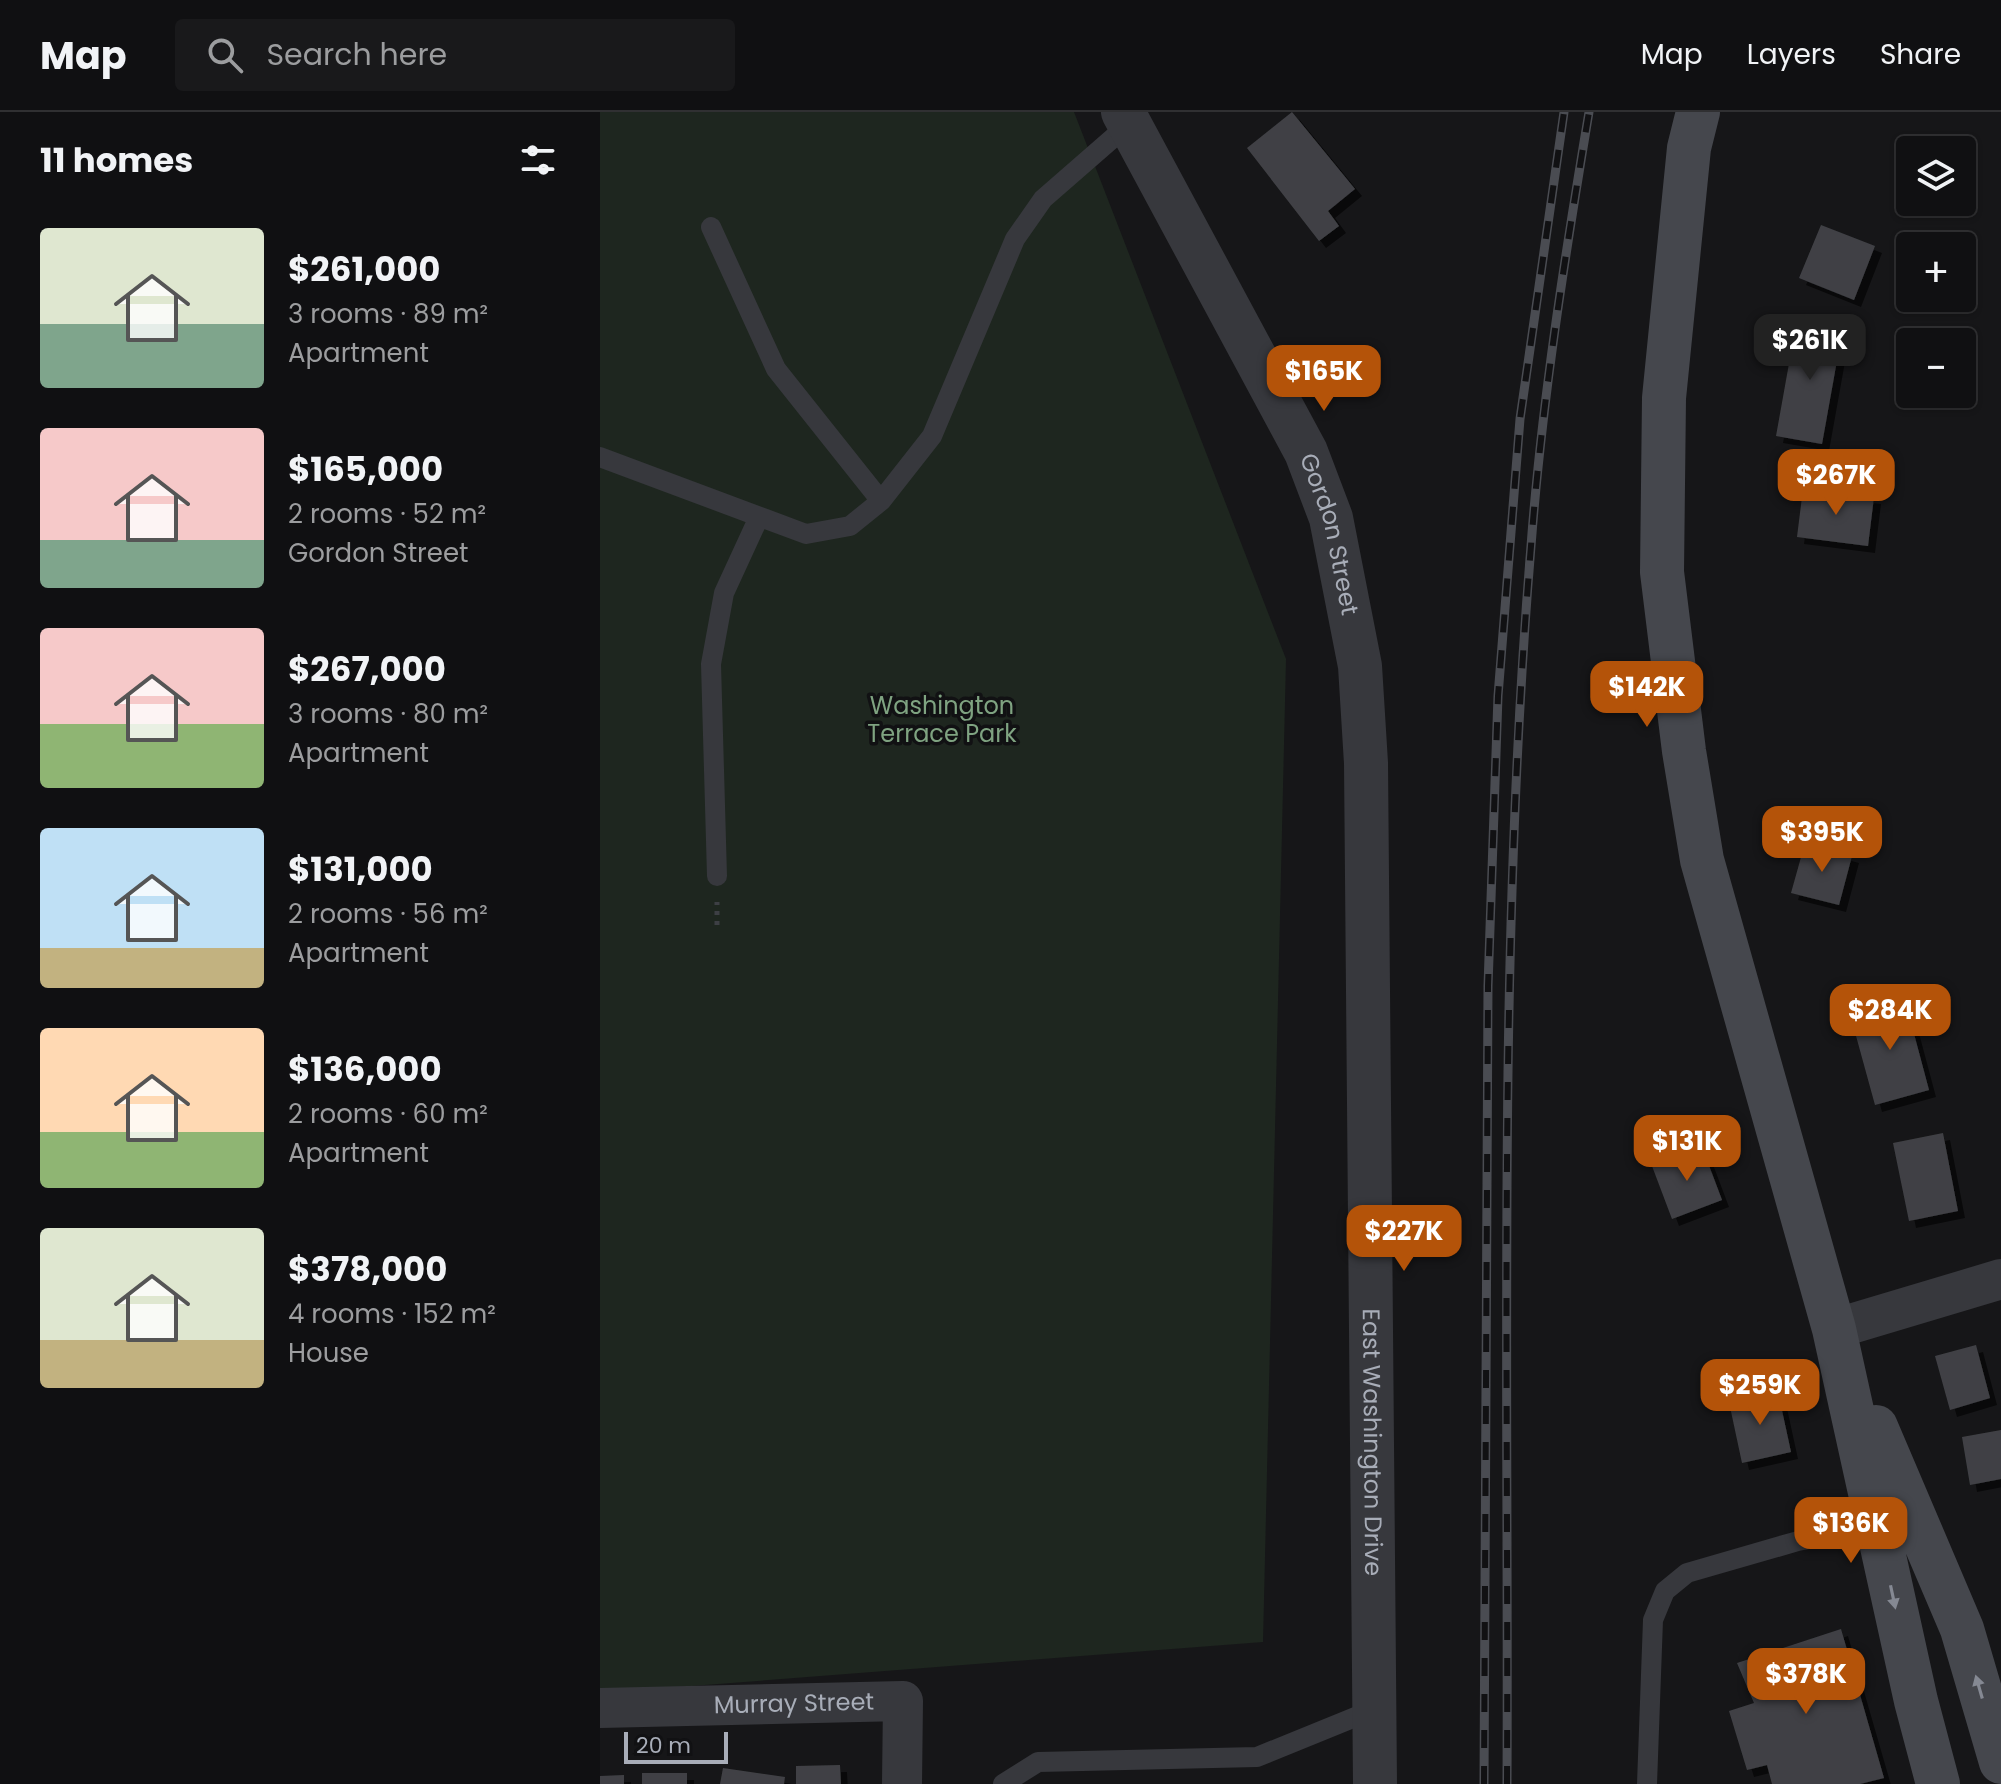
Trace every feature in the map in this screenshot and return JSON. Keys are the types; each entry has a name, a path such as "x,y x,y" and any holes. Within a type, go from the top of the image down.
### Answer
{"main road":[{"path":"1698,112 1689,148 1664,398 1662,572 1684,751 1702,860 1834,1329 1938,1784"},
{"path":"1834,1329 1962,1629 2001,1762"}],"street":[{"name":"Gordon Street","path":"1126,118 1306,452 1331,518 1360,666 1366,763"},
{"name":"East Washington Drive","path":"1366,763 1375,1784"},
{"path":"1834,1329 2001,1279"},
{"name":"Murray Street","path":"600,1708 903,1701 902,1784"}],"lane":[{"path":"600,457 806,534 850,526 881,501 932,436 1015,239 1043,199 1126,118"},
{"path":"711,227 776,369 881,501"},
{"path":"717,876 711,664 724,593 759,517"},
{"path":"1647,1784 1653,1620 1665,1591 1687,1573 1798,1541 1877,1526"},
{"path":"1003,1784 1038,1762 1257,1757 1375,1709"}],"green space":[{"name":"Washington Terrace Park","path":"600,112 1074,112 1286,659 1263,1642 600,1693"}],"building":[{"path":"1292,112 1355,189 1328,211 1339,226 1319,241 1247,148"},
{"path":"1821,225 1875,246 1854,300 1799,278"},
{"path":"1797,319 1843,327 1822,444 1776,436"},
{"path":"1803,489 1874,497 1868,546 1797,537"},
{"path":"1805,843 1852,856 1839,905 1791,893"},
{"path":"1905,1000 1929,1090 1875,1105 1850,1014"},
{"path":"1943,1133 1958,1211 1909,1221 1893,1143"},
{"path":"1702,1147 1722,1200 1672,1219 1652,1166"},
{"path":"1976,1345 1990,1398 1950,1410 1935,1356"},
{"path":"1778,1392 1791,1452 1742,1463 1729,1402"},
{"path":"2001,1430 2001,1479 1970,1485 1962,1437"},
{"path":"1841,1629 1884,1778 1860,1784 1772,1784 1767,1765 1747,1770 1729,1711 1754,1703 1737,1663"},
{"path":"840,1765 841,1784 796,1784 796,1766"},
{"path":"723,1768 785,1777 784,1784 720,1784"},
{"path":"642,1773 687,1773 687,1784 642,1784"},
{"path":"624,1775 624,1784 600,1784 600,1776"}],"railway":[{"path":"1484,1784 1488,986 1498,696 1520,419 1564,112"},
{"path":"1507,1784 1507,1165 1513,855 1520,700 1541,437 1589,112"}]}
